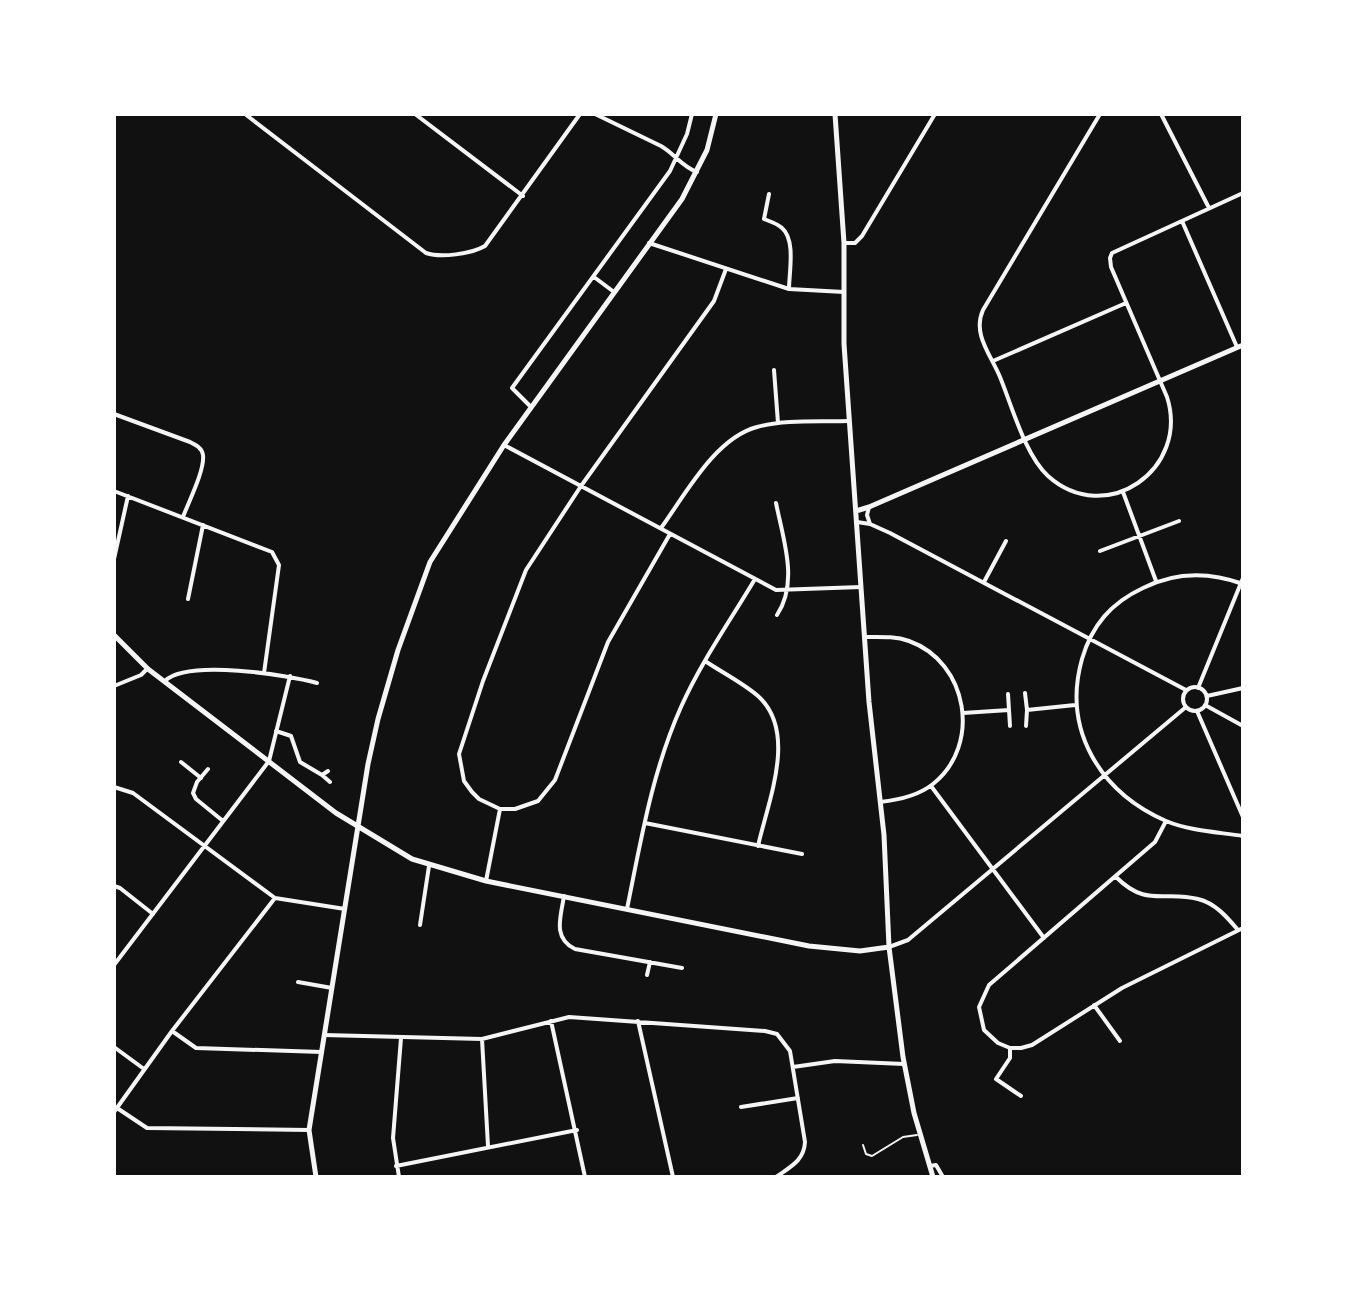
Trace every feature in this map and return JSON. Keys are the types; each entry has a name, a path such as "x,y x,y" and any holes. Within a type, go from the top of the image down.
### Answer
{"street":[{"path":"245,114 431,255 478,250 485,246 580,114"},
{"path":"415,114 523,196"},
{"path":"595,114 661,146 685,168 697,172"},
{"path":"531,407 512,388 677,158 692,114"},
{"path":"316,1177 309,1130 378,719 398,650 430,562 504,445 682,199 713,133 716,114"},
{"path":"835,114 844,243 844,344 869,702 887,881 889,947 904,1064 929,1173"},
{"path":"844,243 855,243 862,236 935,114"},
{"path":"1100,114 983,310 978,326 1025,440 1047,475 1062,486 1089,495 1105,496 1123,492 1154,470 1166,450 1170,432 1171,410 1111,267 1112,253 1243,193"},
{"path":"1161,114 1209,208"},
{"path":"769,194 764,219 782,227 790,245 789,289"},
{"path":"856,511 1240,346 1182,221"},
{"path":"649,243 789,289 844,292"},
{"path":"670,534 608,642 555,780 538,801 515,809 500,809 479,799 464,781 459,754 483,681 526,570 581,486 714,301 726,269"},
{"path":"594,277 614,292"},
{"path":"993,361 1126,303"},
{"path":"774,370 778,423"},
{"path":"114,414 200,448 203,454 201,467 183,517"},
{"path":"661,528 719,450 740,433 757,426 778,423 849,421"},
{"path":"504,445 776,590 861,587"},
{"path":"114,491 272,552 277,559 277,584 264,673"},
{"path":"1123,492 1156,581"},
{"path":"114,559 128,496"},
{"path":"776,503 789,566 788,591 777,615"},
{"path":"869,507 870,524"},
{"path":"1100,551 1179,521"},
{"path":"857,522 870,524 984,582 1186,690 1198,688"},
{"path":"188,599 203,525"},
{"path":"984,582 1006,541"},
{"path":"1198,688 1242,582 1205,575 1156,581 1111,609 1088,638 1076,678 1075,705 1084,741 1104,775 1132,802 1166,821 1187,828 1243,836"},
{"path":"627,909 652,789 680,708 755,579"},
{"path":"114,635 148,669 359,828 429,866 486,881 839,951 889,947 908,940 1186,707"},
{"path":"865,637 900,638 930,652 949,673 959,692 963,713 963,725 954,755 944,773 931,786 909,797 880,802"},
{"path":"705,661 758,696 776,722 780,750 758,846"},
{"path":"114,686 148,669"},
{"path":"165,681 175,674 227,670 290,676 317,683"},
{"path":"114,965 269,761 290,676"},
{"path":"1198,688 1207,696"},
{"path":"1207,696 1243,688"},
{"path":"1186,690 1183,700 1186,707 1197,711 1243,817"},
{"path":"1025,693 1026,726"},
{"path":"1008,694 1010,726"},
{"path":"1197,711 1205,705 1207,696"},
{"path":"1027,710 1075,705"},
{"path":"1205,705 1243,726"},
{"path":"963,713 1009,710"},
{"path":"276,731 291,736 300,762 330,782"},
{"path":"181,762 201,778"},
{"path":"208,769 194,788 196,799 223,821"},
{"path":"322,775 328,771"},
{"path":"931,786 1044,938"},
{"path":"114,787 133,793 275,898 345,909"},
{"path":"486,881 500,809"},
{"path":"1116,877 1125,886 1145,895 1199,899 1211,904 1240,929 1134,981 1032,1045 1010,1048 998,1043 984,1030 979,1007 984,991 1155,842 1166,821"},
{"path":"645,823 802,854"},
{"path":"420,925 429,866"},
{"path":"114,886 153,914"},
{"path":"564,896 559,932 568,946 682,968"},
{"path":"275,898 172,1031 116,1110 147,1128 309,1130"},
{"path":"647,975 650,962"},
{"path":"298,982 332,988"},
{"path":"1094,1005 1120,1041"},
{"path":"324,1035 482,1039 569,1017 777,1034 790,1051 804,1152 799,1161 776,1177"},
{"path":"551,1021 585,1177"},
{"path":"638,1021 673,1177"},
{"path":"172,1031 196,1048 322,1052"},
{"path":"399,1177 393,1138 401,1038"},
{"path":"482,1039 488,1146"},
{"path":"114,1047 144,1069"},
{"path":"1010,1048 1010,1058 996,1079 1021,1096"},
{"path":"793,1067 835,1061 904,1064"},
{"path":"741,1107 798,1098"},
{"path":"396,1166 577,1130"},
{"path":"929,1173 936,1165 943,1177"}],"lane":[{"path":"863,1145 866,1154 872,1156 903,1137 920,1134"}]}
